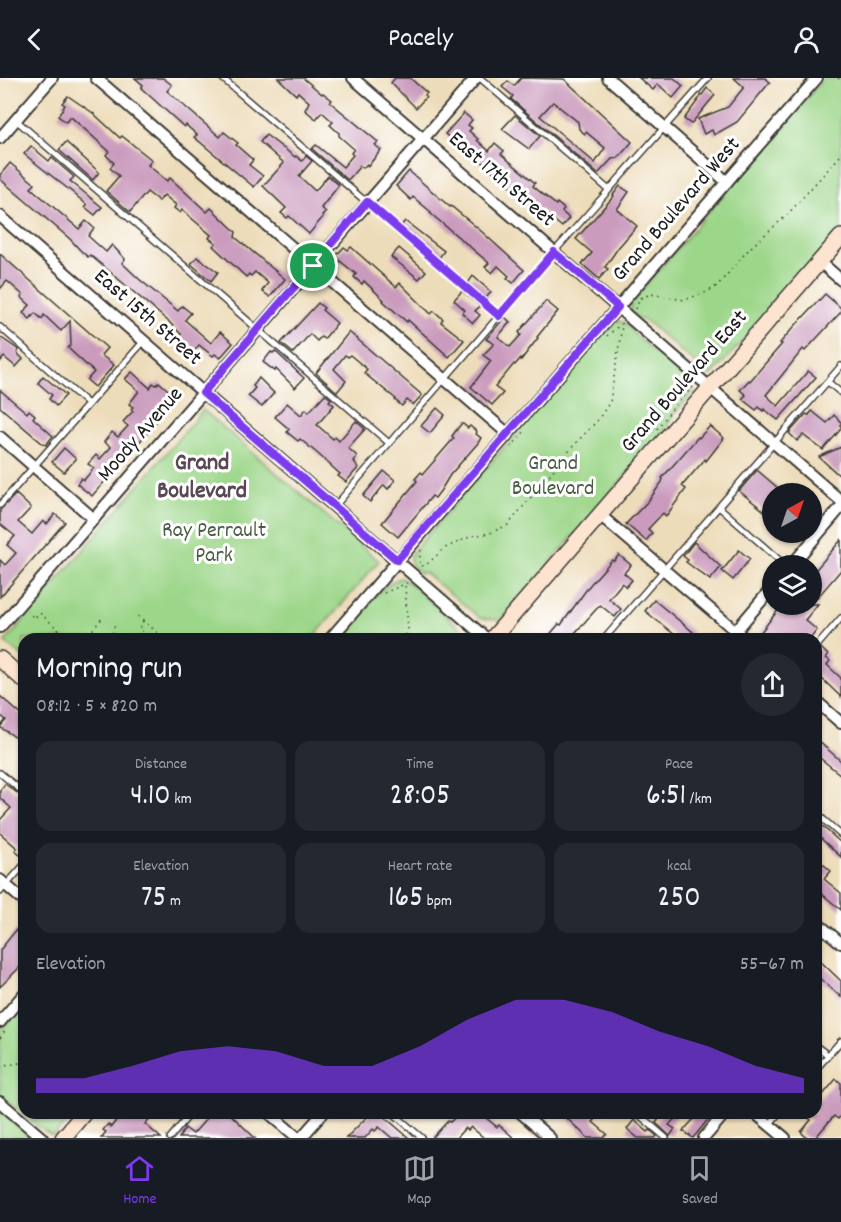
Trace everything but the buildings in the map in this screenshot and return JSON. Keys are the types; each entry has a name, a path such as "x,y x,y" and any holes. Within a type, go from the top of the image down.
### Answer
{"main road":[{"name":"Grand Boulevard East","path":"497,633 841,237"},
{"path":"0,659 18,675"},
{"path":"63,1138 79,1119"}],"street":[{"path":"0,138 52,78"},
{"path":"96,78 507,434"},
{"name":"East 17th Street","path":"353,78 841,501"},
{"name":"Moody Avenue","path":"0,627 367,202 478,78"},
{"path":"608,78 727,182"},
{"name":"Grand Boulevard West","path":"335,633 817,78"},
{"name":"East 15th Street","path":"0,216 480,633"},
{"path":"819,261 841,280"},
{"path":"0,437 94,519"},
{"path":"801,555 841,507"},
{"path":"600,515 730,633"},
{"path":"734,633 762,600"},
{"path":"822,706 841,723"},
{"path":"2,886 18,897"},
{"path":"822,927 841,943"},
{"path":"0,1022 18,1001"},
{"path":"0,1102 18,1117"},
{"path":"20,1119 42,1138"},
{"path":"276,1119 300,1138 317,1119"},
{"path":"528,1119 550,1138"},
{"path":"704,1138 720,1119"},
{"path":"762,1119 785,1138"}],"lane":[{"path":"222,78 499,316"},
{"path":"478,78 609,190"},
{"path":"335,506 708,78"},
{"path":"16,120 389,443"},
{"path":"0,327 88,404"},
{"path":"0,505 144,341"},
{"path":"610,633 841,366"},
{"path":"828,382 841,393"},
{"path":"719,507 774,555"},
{"path":"822,640 841,618"},
{"path":"0,773 18,788"},
{"path":"822,818 841,835"},
{"path":"2,886 18,871"},
{"path":"822,1062 841,1041"},
{"path":"822,1050 828,1055"},
{"path":"170,1138 186,1119"},
{"path":"400,1119 422,1138"},
{"path":"643,1119 666,1138"},
{"path":"770,1125 774,1119"}],"path":[{"path":"631,312 640,298 651,294 684,300 717,286 749,249 788,215 841,155"},
{"path":"422,566 445,548 472,536 490,533 508,525 597,421 610,402 623,322"},
{"path":"382,594 405,585 407,633"},
{"path":"25,609 34,618 40,613 62,633"},
{"path":"138,616 158,633"},
{"path":"90,633 103,617"},
{"path":"144,620 139,629 144,633"},
{"path":"112,633 115,623"},
{"path":"0,1065 18,1063"}],"green space":[{"path":"824,78 841,78 841,231 712,375 709,375 646,321 638,319 631,312 631,302"},
{"name":"Grand Boulevard","path":"614,321 628,326 634,334 692,385 694,391 674,414 664,432 500,620 480,618 425,573 420,573 411,562 411,554"},
{"name":"Ray Perrault Park","path":"203,410 379,561 317,633 18,633 18,653 5,642"},
{"path":"401,578 411,584 465,633 344,633 376,595 393,581"},
{"path":"18,1011 18,1110 0,1095 0,1031"},
{"path":"0,1110 31,1138 0,1138"},
{"path":"29,1119 70,1119 56,1134 52,1136"}],"district":[{"name":"Grand Boulevard","path":"202,478"}],"route":[{"path":"367,202 499,316 554,252 618,307 397,560 203,393 313,266 367,202"}]}
